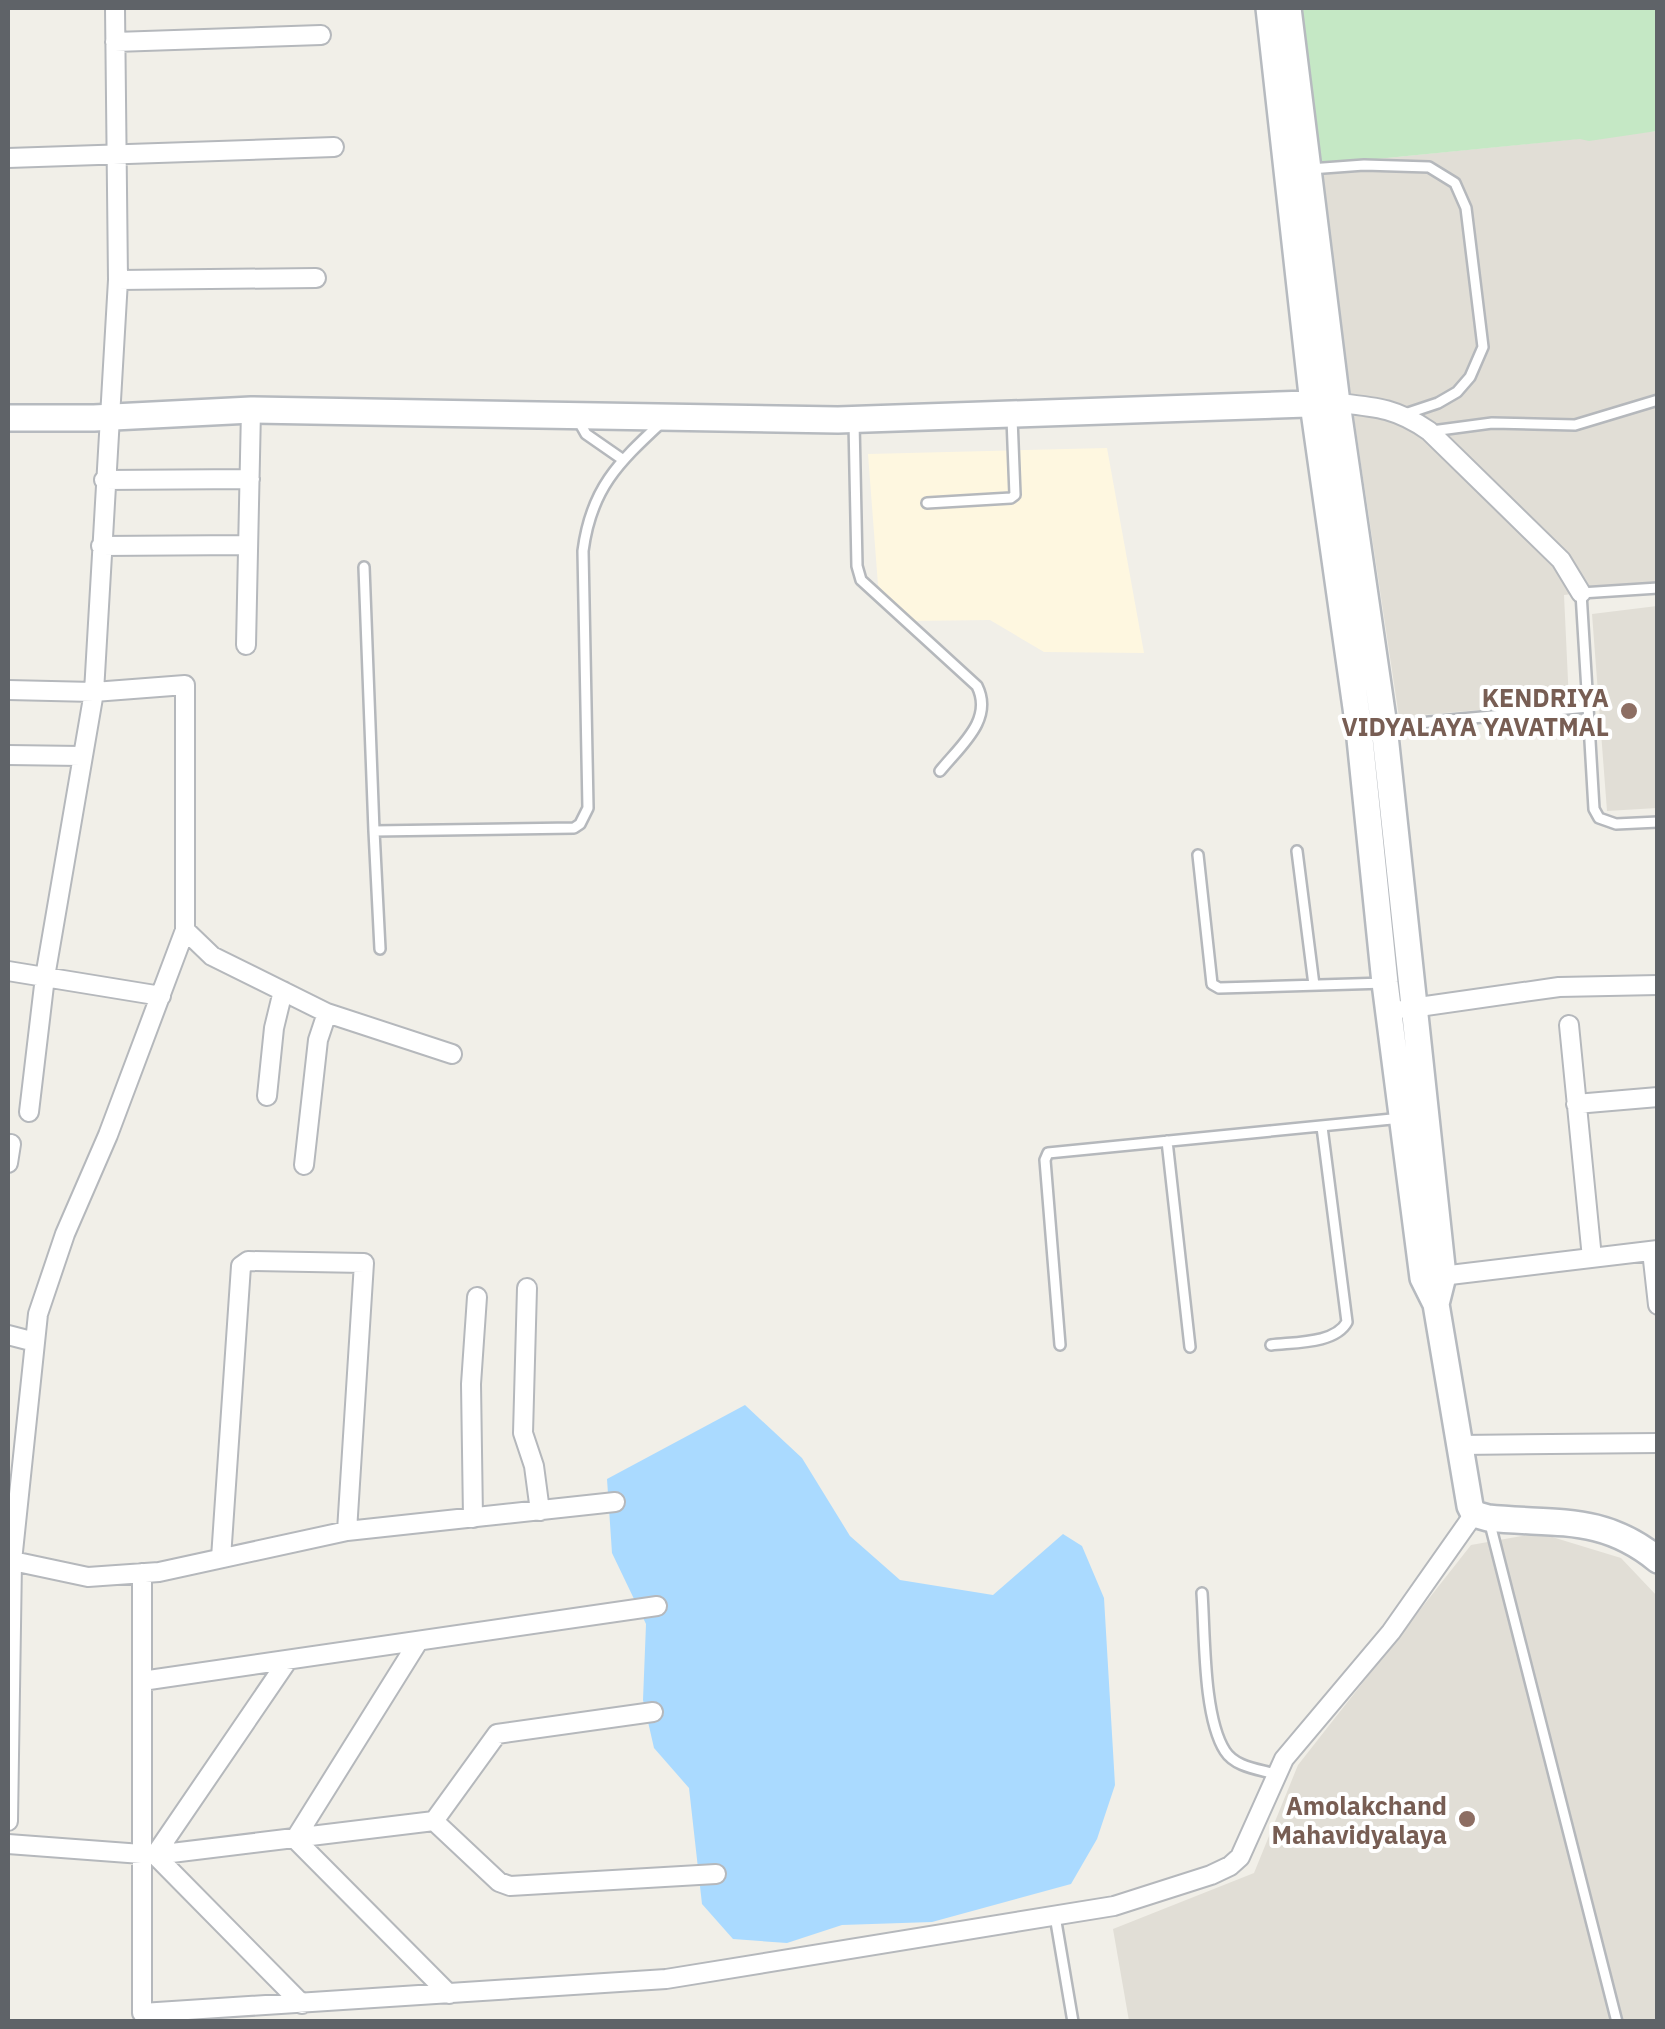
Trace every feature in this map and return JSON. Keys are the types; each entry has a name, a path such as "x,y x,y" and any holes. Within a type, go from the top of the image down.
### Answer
{"street":[{"path":"29,1112 45,976 94,692 118,280 115,8"},
{"path":"1268,8 1297,170 1325,403 1412,979 1402,1009 1436,1304 1470,1506 1481,1516 1602,1528 1628,1537 1658,1560"},
{"path":"1288,8 1297,170"},
{"path":"115,42 322,35"},
{"path":"8,158 334,147"},
{"path":"118,280 316,278"},
{"path":"8,418 108,418 251,410 854,419 1325,403 1389,409 1429,431 1560,560 1581,593"},
{"path":"246,645 251,410"},
{"path":"104,480 250,479"},
{"path":"101,546 247,545"},
{"path":"8,690 94,692 185,686 185,930 65,1234 38,1314 16,1439 10,1561 8,1821"},
{"path":"1372,728 1385,983 1402,1009"},
{"path":"8,755 81,756"},
{"path":"185,930 212,956 327,1013 452,1054"},
{"path":"8,972 161,996"},
{"path":"1402,1009 1559,988 1658,984"},
{"path":"267,1096 274,1028 283,991"},
{"path":"304,1165 318,1040 327,1013"},
{"path":"1569,1025 1592,1258"},
{"path":"1576,1104 1658,1097"},
{"path":"8,1164 11,1144"},
{"path":"1433,1277 1655,1251 1658,1306"},
{"path":"221,1558 242,1266 248,1261 364,1263 347,1531"},
{"path":"527,1288 522,1433 534,1466 540,1510"},
{"path":"473,1518 471,1399 477,1297"},
{"path":"8,1335 35,1342"},
{"path":"1460,1444 1658,1443"},
{"path":"10,1561 88,1577 142,1573 347,1531 616,1502"},
{"path":"142,1573 149,1855 142,2013 666,1979 1114,1906 1230,1866 1240,1858 1284,1758 1391,1632 1481,1516"},
{"path":"142,1681 656,1606"},
{"path":"295,1839 418,1642"},
{"path":"149,1855 288,1660"},
{"path":"8,1844 149,1855 434,1820 496,1734 653,1712"},
{"path":"434,1820 504,1885 716,1874"},
{"path":"295,1839 449,1994"},
{"path":"149,1855 302,2004"}],"lane":[{"path":"1297,170 1429,166 1454,183 1466,208 1483,347 1470,377 1457,392 1404,414"},
{"path":"1429,431 1492,423 1575,426 1658,400"},
{"path":"926,503 1016,495 1012,414"},
{"path":"576,416 586,434 622,459"},
{"path":"374,831 574,828 584,818 588,808 584,551 593,506 606,479 622,459 666,418"},
{"path":"854,419 857,566 861,580 976,686 982,696 982,718 940,772"},
{"path":"364,567 380,950"},
{"path":"1658,588 1581,593 1594,808 1598,818 1616,824 1658,822"},
{"path":"1372,728 1588,707"},
{"path":"1297,851 1314,985"},
{"path":"1198,855 1212,984 1219,988 1412,979"},
{"path":"1060,1345 1046,1156 1052,1152 1414,1117"},
{"path":"1271,1345 1332,1336 1347,1322 1322,1127"},
{"path":"1167,1141 1190,1348"},
{"path":"1481,1516 1616,2022"},
{"path":"1202,1593 1208,1680 1216,1728 1225,1753 1239,1764 1274,1774"},
{"path":"1055,1916 1073,2022"}],"shaded area":[{"path":"1657,131 1657,584 1564,595 1569,702 1399,717 1316,165"},
{"path":"1107,448 1144,653 1044,652 990,620 908,621 878,585 868,454"},
{"name":"KENDRIYA VIDYALAYA YAVATMAL","path":"1657,606 1657,808 1607,811 1592,614"},
{"name":"Amolakchand Mahavidyalaya","path":"1539,1533 1621,1558 1657,1596 1657,2021 1129,2021 1113,1929 1254,1873 1298,1765 1471,1545"}],"green space":[{"path":"1297,8 1657,8 1657,131 1589,141 1316,165"}],"water":[{"path":"745,1405 802,1458 850,1536 900,1580 993,1595 1063,1534 1082,1546 1104,1598 1115,1785 1097,1839 1071,1884 932,1922 842,1925 787,1943 733,1939 702,1904 689,1788 654,1748 643,1700 646,1624 612,1553 607,1479"}],"place":[{"name":"KENDRIYA VIDYALAYA YAVATMAL","path":"1629,711"},
{"name":"Amolakchand Mahavidyalaya","path":"1467,1819"}]}
